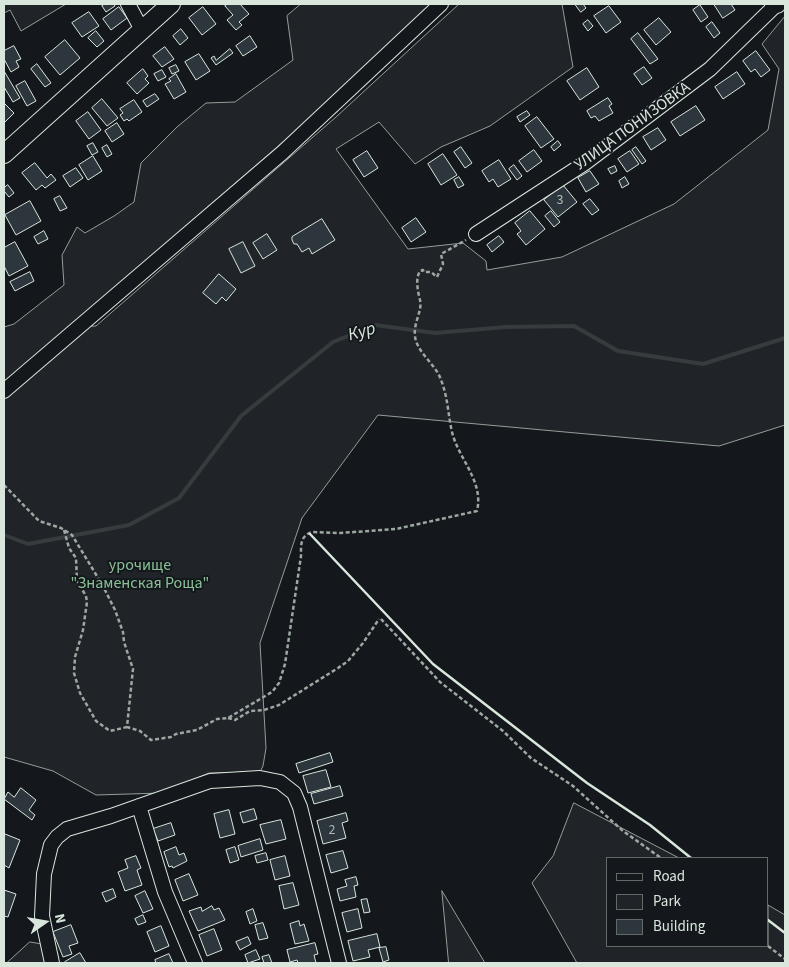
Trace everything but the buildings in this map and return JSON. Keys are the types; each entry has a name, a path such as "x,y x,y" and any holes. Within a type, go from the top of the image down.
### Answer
{"main road":[{"path":"4,154 171,4"}],"street":[{"path":"128,4 142,30"},
{"path":"4,391 282,153 441,4"},
{"name":"УЛИЦА ПОНИЗОВКА","path":"476,234 585,163 710,70 776,4"},
{"path":"52,963 42,916 44,874 51,845 57,837 67,829 111,816 210,781 260,778 280,782 294,793 300,807 339,963"},
{"path":"139,806 165,892 195,963"}],"path":[{"path":"228,718 272,692 279,683 285,664 302,540 307,534 312,532 371,532 396,529 477,511 479,502 478,491 452,433 448,404 441,379 420,349 414,330 420,304 417,294 417,275 420,271 431,272 437,276 443,264 441,254 476,234"},
{"path":"4,485 39,521 72,534 115,610 133,669 127,727"},
{"path":"64,530 69,548 76,558 77,581 86,596 87,602 83,630 75,657 74,667 78,686 91,713 102,726 110,731 127,727 140,732 151,740 161,739 197,730 217,719 228,718 235,720 250,711 264,710 280,705 348,661 364,643 380,619 440,682 503,731 531,758 573,786 624,831 660,857"},
{"path":"769,947 785,959"}],"green space":[{"path":"4,4 66,4 21,31 10,10 4,13"},
{"name":"урочище \"Знаменская Роща\"","path":"301,4 432,4 327,104 71,327 96,326 336,117 459,4 562,4 573,67 490,126 441,147 415,164 379,122 336,149 408,249 463,243 486,261 487,270 562,257 674,204 768,130 779,69 762,44 785,16 785,425 719,446 378,415 302,518 260,643 266,748 260,772 209,773 162,793 96,795 53,771 4,757 4,327 14,324 64,285 62,255 77,227 85,233 134,202 141,163 177,127 206,103 235,102 293,60 287,16"},
{"path":"574,803 677,857 606,857 606,947 769,947 769,906 785,915 785,963 577,963 532,883 553,856"},
{"path":"442,891 485,963 449,963"},
{"path":"30,942 42,944 46,963 7,963"}],"waterway":[{"name":"Кур","path":"4,535 28,544 129,525 179,498 241,416 333,342 375,325 435,333 506,327 574,326 618,351 703,364 785,338"}],"wall":[{"path":"310,534 433,664 587,783 650,825 690,857"},
{"path":"769,921 785,933"}]}
